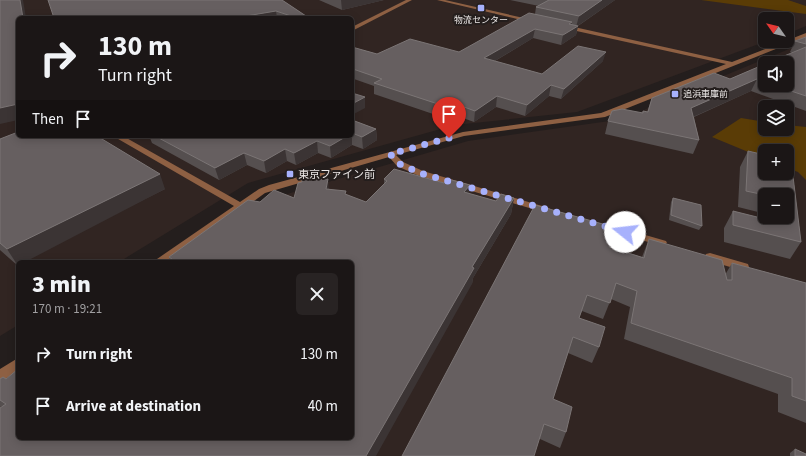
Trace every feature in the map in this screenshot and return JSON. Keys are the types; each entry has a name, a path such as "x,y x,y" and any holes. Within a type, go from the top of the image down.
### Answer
{"street":[{"path":"354,28 410,0"},
{"path":"439,0 540,22"},
{"path":"555,25 734,64"},
{"path":"164,260 262,191 272,187 464,134 602,115 806,35"},
{"path":"121,138 240,206"},
{"path":"390,154 400,164 420,173 557,213"},
{"path":"595,224 670,245"},
{"path":"700,254 753,269"},
{"path":"0,376 16,365"}],"shaded area":[{"path":"0,0 806,0 806,26 794,31 794,12 758,12 758,44 577,112 455,125 248,183 122,260 16,260 16,326 0,336"},
{"path":"701,0 788,0 806,6 806,14"},
{"path":"806,42 806,456 0,456 0,401 16,434 16,440 354,440 354,260 349,260 270,199 468,141 631,118 651,106 758,62 758,92 794,92 794,56 772,56"},
{"path":"741,118 758,121 758,136 794,136 794,126 806,127 806,180 798,172 794,171 794,144 758,144 758,156 712,137"}],"building":[{"path":"0,0 20,0 23,16 16,16 16,104 0,108"},
{"path":"48,0 282,0 306,16 291,16 276,11 246,16 53,16"},
{"path":"549,0 602,0 579,16 536,7"},
{"path":"529,13 572,22 569,24 578,26 563,35 535,29 484,58 542,74 578,46 606,52 564,89 551,85 527,105 497,96 475,111 464,107 454,113 437,107 441,105 374,83 382,79 354,69 354,48 377,54 410,39 459,52"},
{"path":"806,37 806,44 795,41"},
{"path":"806,47 806,96 794,92 794,56 784,56"},
{"path":"758,67 758,79 691,108 699,140 608,121 612,111 622,109 643,113 643,111 648,112 652,98 714,73 730,79"},
{"path":"354,94 365,97 354,103"},
{"path":"354,121 376,129 362,137 354,134"},
{"path":"16,133 16,138 100,138 160,174 7,249 0,243 0,139"},
{"path":"159,138 344,138 330,146 317,141 294,153 285,149 264,161 244,153 215,168"},
{"path":"748,151 758,153 758,180 793,180 801,242 733,225 733,211 758,217 758,224 794,224 794,188 758,188 758,194 746,191"},
{"path":"394,169 444,183 448,179 470,185 464,192 496,201 501,194 514,198 472,267 474,268 366,456 0,456 0,408 6,404 0,400 0,379 3,377 6,379 16,371 16,440 354,440 354,260 173,260 169,257 248,200 260,202 274,190 294,198 298,183 302,182 302,178 320,177 319,179 328,179 326,189 346,191 345,194 366,202 387,181 384,179"},
{"path":"673,198 701,205 702,226 671,215"},
{"path":"535,205 617,228 609,247 644,258 649,239 722,260 727,280 732,280 732,263 806,283 806,401 792,396 792,378 631,323 637,291 616,283 610,303 587,295 579,318 605,327 599,347 573,337 553,399 572,407 566,432 544,424 534,456 402,456"},
{"path":"795,449 806,454 806,456 795,456"}],"place":[{"name":"物流センター","path":"481,8"},
{"name":"追浜車庫前","path":"675,94"},
{"name":"東京ファイン前","path":"290,174"}],"route":[{"path":"449,138 390,154 406,168 444,181 625,232"}]}
